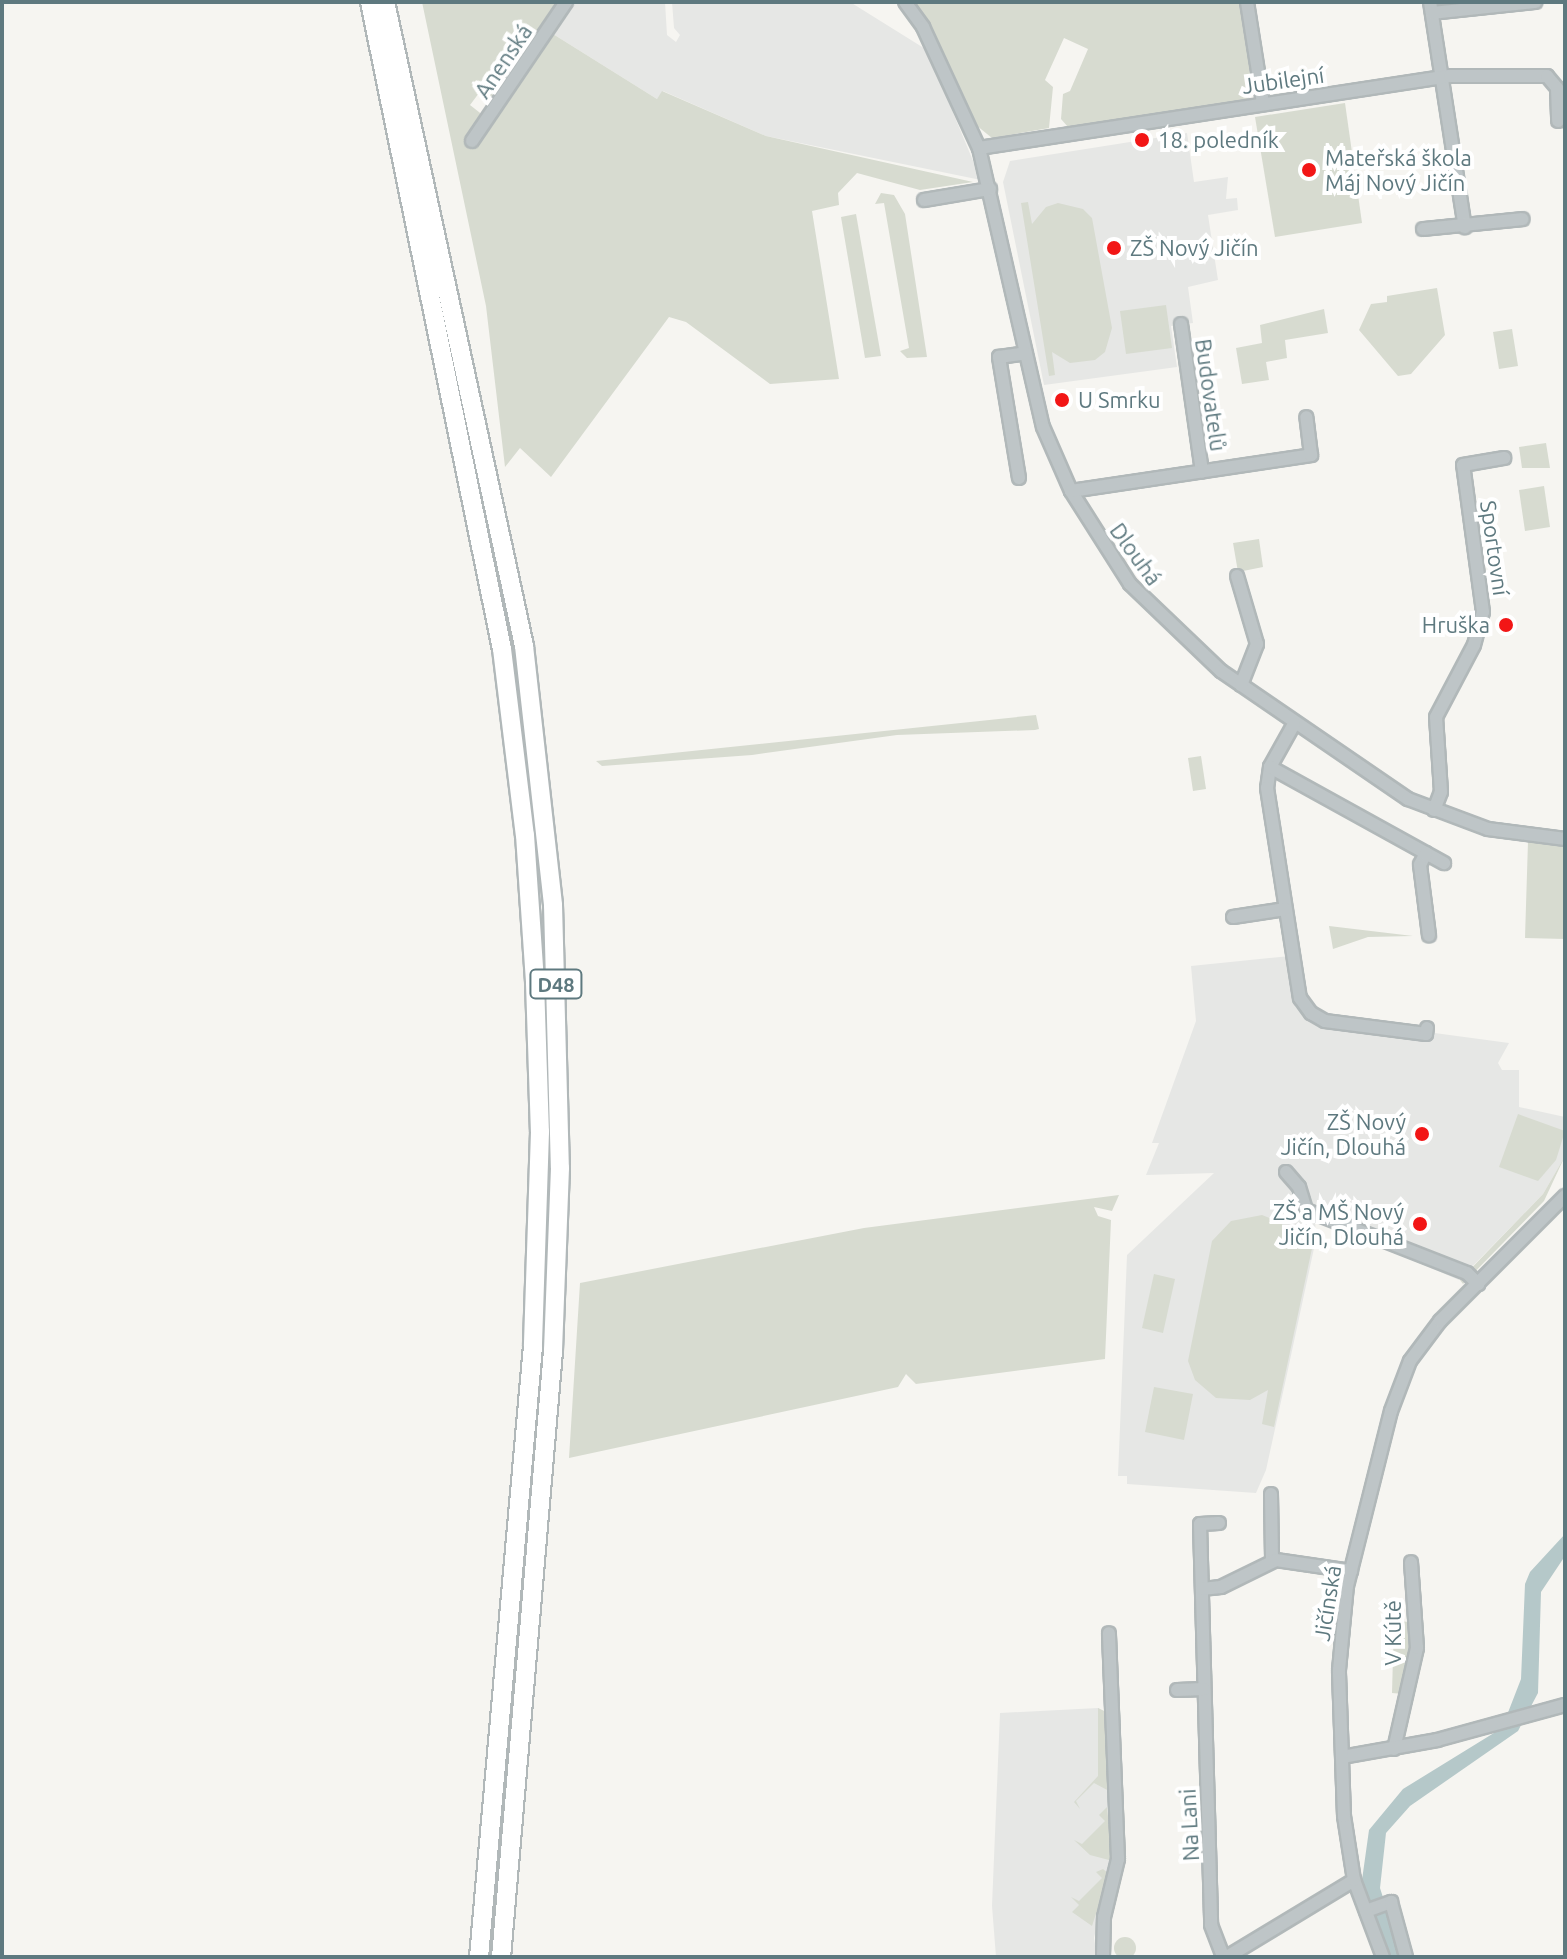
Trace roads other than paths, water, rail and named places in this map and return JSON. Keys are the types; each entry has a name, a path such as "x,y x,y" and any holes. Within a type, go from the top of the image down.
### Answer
{"highway":[{"name":"D48","path":"370,2 500,636 525,835 535,983 540,1160 533,1346 479,1957"},
{"name":"D48","path":"385,2 521,633 552,892 560,1168 553,1351 501,1957"}],"street":[{"name":"Anenská","path":"472,141 566,2"},
{"name":"Dlouhá","path":"905,2 923,27 979,148 1043,427 1071,491 1130,584 1169,626 1241,685 1359,770 1434,810 1488,829 1565,839"},
{"path":"1247,2 1263,103"},
{"path":"1465,227 1431,8 1535,2"},
{"name":"Jubilejní","path":"979,148 1442,77 1547,76 1557,88 1558,121"},
{"path":"924,200 990,189"},
{"path":"1423,229 1523,219"},
{"name":"Budovatelů","path":"1181,324 1202,472"},
{"path":"1019,478 999,357 1026,353"},
{"name":"Budovatelů","path":"1071,491 1311,455 1306,417"},
{"name":"Sportovní","path":"1434,810 1441,792 1436,717 1470,655 1483,612 1463,465 1504,458"},
{"path":"1237,576 1257,644 1241,685"},
{"path":"1294,724 1270,767 1268,810 1300,998 1311,1013 1325,1021 1426,1034 1427,1028"},
{"path":"1270,767 1444,863"},
{"path":"1426,853 1420,865 1429,935"},
{"path":"1233,917 1285,909"},
{"path":"1286,1172 1299,1187 1306,1210 1467,1273 1478,1284"},
{"name":"Jičínská","path":"1383,1957 1376,1908 1354,1880 1342,1757 1339,1670 1351,1571 1405,1370 1427,1336 1564,1201"},
{"path":"1271,1494 1272,1561"},
{"name":"Na Lani","path":"1219,1523 1200,1524 1211,1925 1225,1957 1354,1880"},
{"path":"1202,1589 1221,1587 1272,1561 1351,1571"},
{"name":"V Kútě","path":"1394,1749 1417,1648 1411,1562"},
{"path":"1103,1957 1104,1917 1118,1859 1109,1633"},
{"path":"1177,1690 1204,1689"},
{"path":"1342,1757 1394,1749 1565,1705"},
{"path":"1376,1908 1391,1902 1406,1957"}],"place":[{"name":"18. poledník","path":"1142,140"},
{"name":"Mateřská škola Máj Nový Jičín","path":"1309,170"},
{"name":"ZŠ Nový Jičín","path":"1114,248"},
{"name":"U Smrku","path":"1062,400"},
{"name":"Hruška","path":"1506,625"},
{"name":"ZŠ Nový Jičín, Dlouhá","path":"1422,1134"},
{"name":"ZŠ a MŠ Nový Jičín, Dlouhá","path":"1420,1224"}]}
